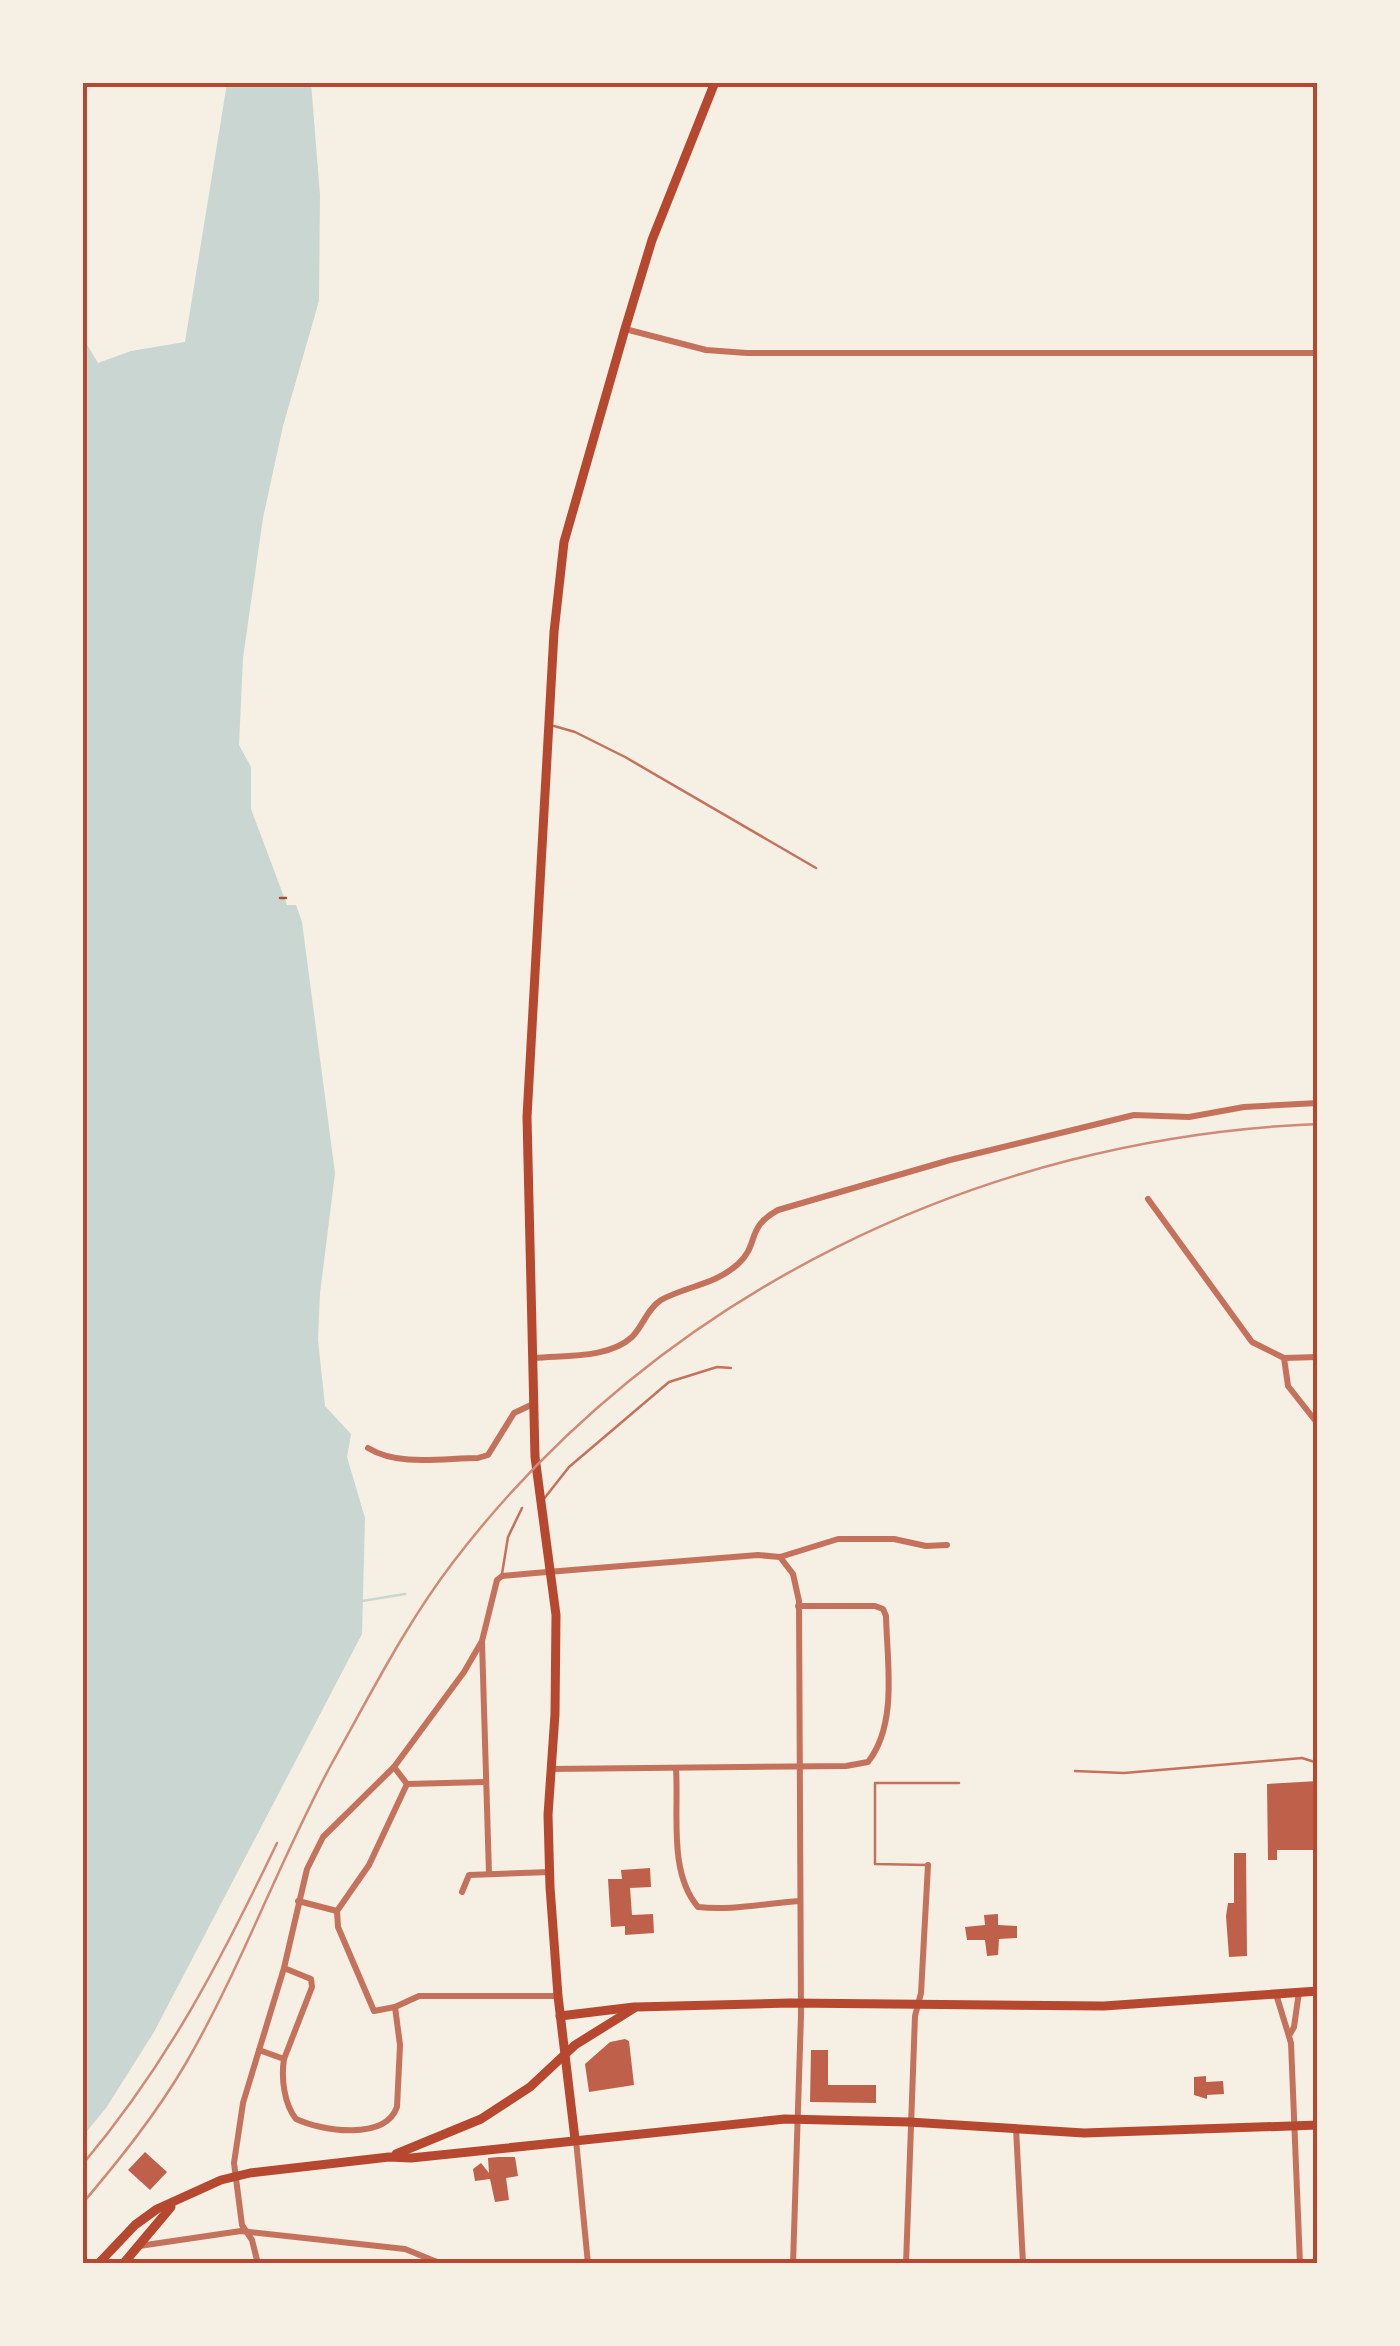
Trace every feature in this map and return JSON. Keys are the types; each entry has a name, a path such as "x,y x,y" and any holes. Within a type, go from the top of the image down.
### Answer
{"main road":[{"path":"576,2139 558,1996 550,1872 556,1646 551,1573 536,1466 528,1097 557,591 564,542 652,240 715,82"},
{"path":"560,2016 636,2007 801,2003 1104,2006 1318,1990"},
{"path":"389,2157 458,2131 519,2094 565,2054 636,2007"},
{"path":"98,2264 135,2225 156,2210 221,2180 389,2157 799,2118 1084,2133 1318,2125"},
{"path":"457,2152 454,2144 458,2131"},
{"path":"123,2264 172,2205"}],"street":[{"path":"625,329 689,347 747,353 1318,352"},
{"path":"534,1358 596,1352 630,1338 662,1300 696,1289 739,1264 751,1245 756,1226 778,1210 950,1160 1134,1115 1188,1118 1244,1107 1318,1103"},
{"path":"1148,1199 1252,1342 1284,1358 1318,1357"},
{"path":"1284,1358 1288,1386 1318,1424"},
{"path":"368,1448 381,1456 401,1458 478,1458 488,1454 514,1413 534,1404"},
{"path":"489,1874 482,1641 494,1586 502,1576 758,1555 780,1557 838,1539 948,1544"},
{"path":"780,1557 796,1580 798,1606 801,2003 793,2264"},
{"path":"551,1769 868,1762 882,1745 887,1695 886,1616 875,1606 798,1606"},
{"path":"258,2264 242,2224 234,2177 243,2103 284,1968 307,1869 323,1837 394,1767 482,1641"},
{"path":"394,1767 407,1784"},
{"path":"676,1769 680,1870 698,1907 728,1910 800,1901"},
{"path":"407,1784 484,1782"},
{"path":"407,1784 369,1865 337,1911 338,1927 374,2012 418,1996 558,1996"},
{"path":"906,2264 909,2122 928,1865"},
{"path":"462,1892 469,1875 550,1872"},
{"path":"298,1902 337,1911"},
{"path":"284,1968 311,1978 312,1987 282,2070 288,2104 296,2119 336,2131 381,2124 394,2116 400,2045 395,2007"},
{"path":"1290,2034 1299,1992"},
{"path":"1276,1994 1290,2034 1300,2264"},
{"path":"259,2050 284,2060"},
{"path":"1016,2128 1023,2264"},
{"path":"576,2139 588,2264"},
{"path":"138,2246 246,2232 405,2249 442,2264"}],"lane":[{"path":"549,726 575,732 626,757 816,868"},
{"path":"542,1501 569,1467 669,1382 731,1368"},
{"path":"502,1576 508,1537 522,1508"},
{"path":"1075,1772 1124,1773 1302,1758 1318,1763"},
{"path":"928,1865 875,1864 874,1783 960,1783"}],"shaded area":[{"path":"227,83 311,83 320,195 319,301 283,426 263,518 243,658 239,745 251,767 251,809 287,905 296,905 302,922 335,1173 318,1340 325,1406 351,1434 347,1457 365,1518 362,1634 154,2032 106,2108 83,2136 83,338 98,363 131,351 185,342"}],"building":[{"path":"1318,1781 1318,1801 1313,1801 1313,1850 1277,1850 1277,1860 1268,1860 1267,1784"},
{"path":"1234,1853 1246,1853 1247,1956 1229,1957 1226,1916 1228,1903 1234,1903"},
{"path":"650,1868 651,1887 630,1888 632,1915 653,1914 654,1933 625,1935 625,1926 611,1927 608,1879 622,1879 621,1870"},
{"path":"998,1914 998,1925 1017,1926 1017,1938 999,1939 998,1955 987,1956 985,1940 967,1940 965,1927 985,1925 984,1915"},
{"path":"629,2041 634,2085 589,2092 585,2064 610,2042"},
{"path":"811,2050 828,2050 828,2085 876,2085 876,2103 810,2102"},
{"path":"1206,2076 1206,2082 1223,2081 1224,2094 1207,2095 1207,2099 1194,2095 1194,2077"},
{"path":"145,2152 167,2172 150,2190 128,2170"},
{"path":"515,2157 518,2176 506,2178 509,2200 495,2202 490,2179 475,2181 473,2169 481,2163 489,2173 488,2158"}],"waterway":[{"path":"362,1601 405,1594"}],"railway":[{"path":"82,2204 163,2100 186,2063 332,1763 420,1609 454,1561 536,1466 628,1381 729,1308 837,1247 951,1197 1070,1160 1193,1136 1318,1124"},
{"path":"82,2165 166,2050 235,1929 277,1843"}]}
